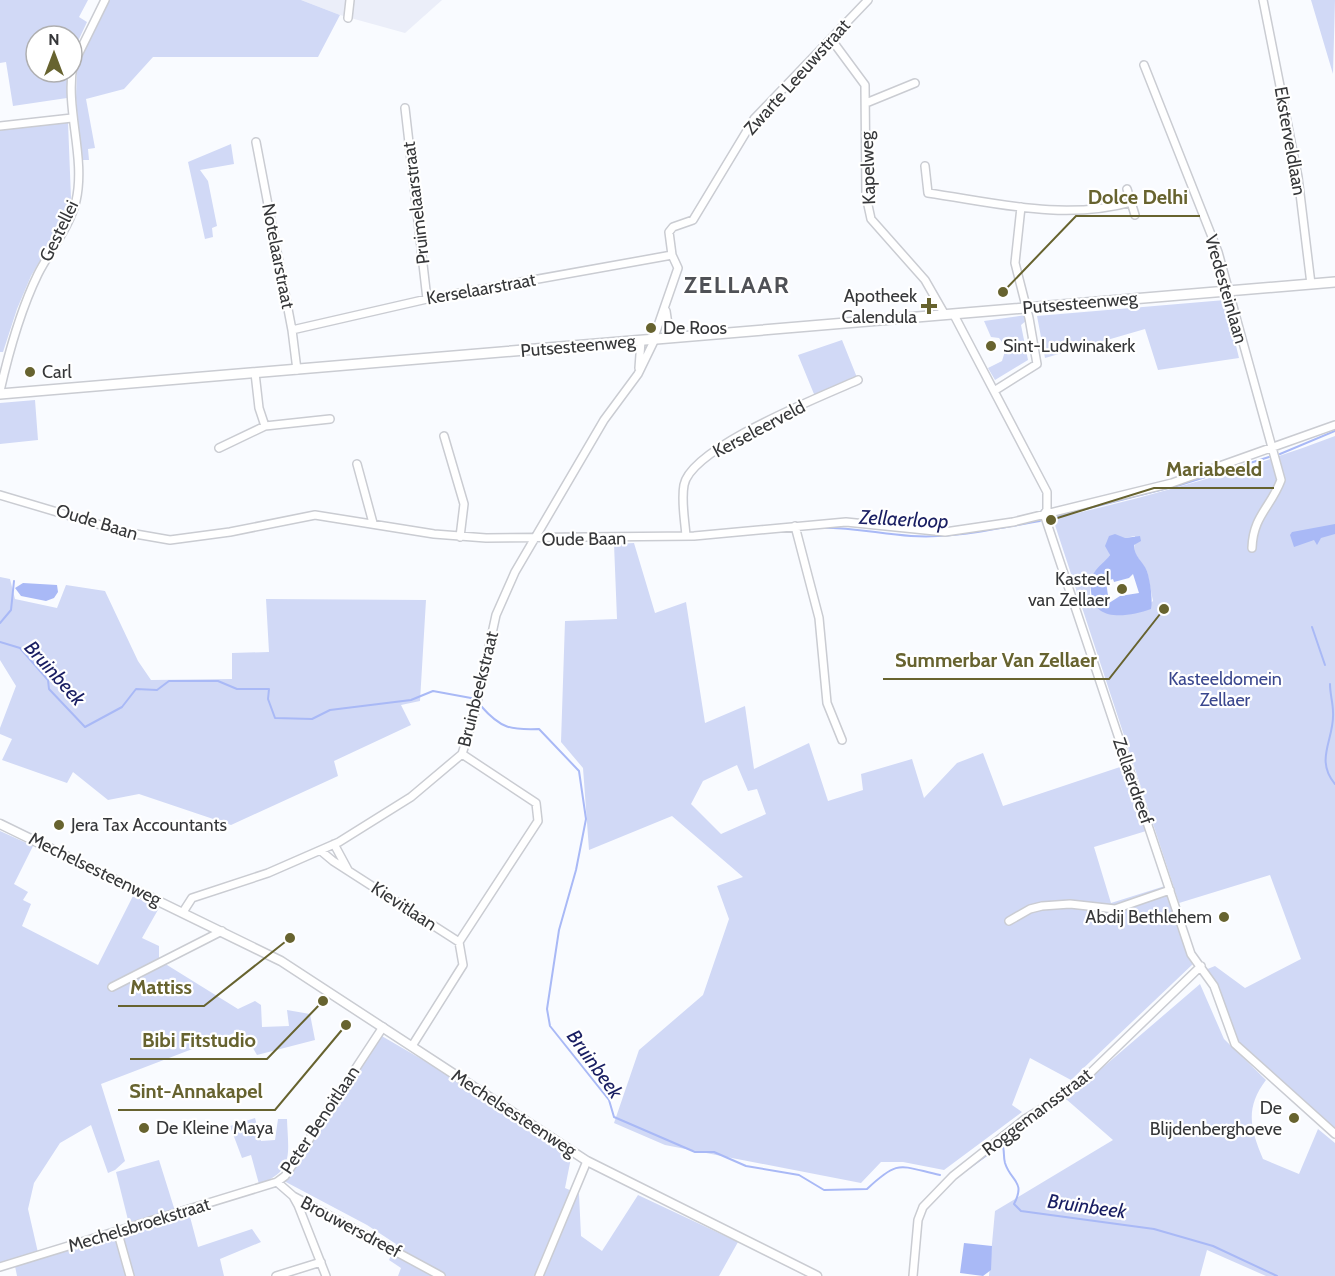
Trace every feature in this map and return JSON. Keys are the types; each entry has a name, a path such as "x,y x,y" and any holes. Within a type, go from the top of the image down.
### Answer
{"main road":[{"name":"Putsesteenweg","path":"0,392 297,370 1335,282"}],"street":[{"name":"Gestellei","path":"0,392 18,324 38,274 76,203 78,164 71,88 74,65 105,0"},
{"path":"348,18 350,0"},
{"name":"Zwarte Leeuwstraat","path":"654,340 678,268 672,255 669,232 673,227 693,220 754,119 868,0"},
{"name":"Eksterveldlaan","path":"1263,0 1298,177 1311,284"},
{"name":"Kapelweg","path":"831,39 863,80 866,103 866,196 871,219 926,280 949,315"},
{"name":"Vredesteinlaan","path":"1144,65 1218,252 1281,480 1274,497 1259,515 1252,535 1252,548"},
{"path":"866,103 915,82"},
{"name":"Pruimelaarstraat","path":"405,108 427,299"},
{"path":"0,126 72,118"},
{"name":"Notelaarstraat","path":"256,142 292,330 297,370"},
{"path":"925,166 928,193 1051,212 1087,212 1132,202"},
{"path":"1127,189 1135,215"},
{"path":"994,391 1037,364 1029,318 1015,263 1022,207"},
{"name":"Kerselaarstraat","path":"292,330 427,299 672,255"},
{"name":"Zwarte Leeuwstraat","path":"666,308 670,338"},
{"name":"Zellaerdreef","path":"949,315 994,391 1047,492 1047,510 1044,514 1191,954 1214,986 1235,1044 1335,1134"},
{"name":"Bruinbeekstraat","path":"183,912 192,898 268,873 334,844 411,797 462,754 474,716 496,615 515,572 604,420 638,374 654,340"},
{"path":"638,374 641,341"},
{"path":"255,373 259,408 265,426"},
{"name":"Kerseleerveld","path":"686,536 684,485 689,474 711,452 771,420 858,380"},
{"path":"219,448 265,426 330,419"},
{"name":"Oude Baan","path":"0,495 124,532 170,540 230,532 315,515 459,537 534,540 686,536 846,522 945,532 1013,522 1172,483 1271,450 1335,425"},
{"path":"444,436 464,504 459,537"},
{"path":"357,464 373,524"},
{"path":"795,526 819,618 827,703 842,740"},
{"path":"412,1046 464,965 459,942 537,821 536,803 462,754"},
{"name":"Mechelsesteenweg","path":"0,824 281,961 587,1161 817,1276"},
{"name":"Kievitlaan","path":"334,844 348,870"},
{"name":"Kievitlaan","path":"321,851 459,942"},
{"path":"1009,921 1020,913 1042,906 1070,904 1115,909 1170,890"},
{"path":"112,987 222,931"},
{"name":"Roggemansstraat","path":"913,1276 918,1220 923,1207 953,1176 1025,1119 1064,1095 1084,1079 1201,966"},
{"name":"Peter Benoitlaan","path":"326,1276 293,1196 277,1182 285,1176 383,1027"},
{"path":"539,1276 587,1161"},
{"name":"Mechelsbroekstraat","path":"0,1267 121,1232 277,1182"},
{"name":"Brouwersdreef","path":"293,1196 441,1276"},
{"path":"121,1232 119,1238 130,1276"},
{"path":"276,1276 321,1262"}],"shaded area":[{"path":"301,0 442,0 405,33 340,15"}],"green space":[{"path":"0,0 88,0 79,17 87,22 84,28 84,24 24,24 24,84 68,84 67,98 13,106 6,62 0,63"},
{"path":"108,0 301,0 340,15 318,57 153,57 124,89 86,99 95,148 88,149 89,160 81,160 76,98 76,84 84,84 84,51"},
{"path":"1311,0 1335,0 1333,74"},
{"path":"68,122 71,198 54,237 31,276 3,352 0,352 0,128"},
{"path":"231,144 234,164 200,170 208,181 217,226 212,228 213,237 205,239 188,162"},
{"path":"1225,300 1239,358 1158,370 1145,329 1045,358 1037,316"},
{"path":"1026,315 1027,320 1021,325 1028,360 995,380 988,368 1002,361 1006,348 999,338 991,337 984,321"},
{"path":"842,340 858,380 816,399 798,355"},
{"path":"35,400 38,440 0,444 0,403"},
{"name":"Kasteeldomein Zellaer","path":"1335,436 1335,1129 1237,1040 1205,970 1215,966 1245,988 1301,959 1270,875 1179,903 1053,519 1196,482","holes":["1135,536 1134,552 1147,571 1153,601 1136,612 1122,614 1090,598 1090,584 1110,555 1109,551 1125,538"]},
{"path":"634,543 655,613 686,602 705,723 745,706 754,769 809,743 828,801 863,790 861,774 912,759 924,798 957,763 983,753 1003,806 1123,766 1146,831 1094,847 1111,903 1165,886 1194,963 1071,1080 1030,1058 1012,1105 1022,1112 944,1170 903,1162 881,1162 861,1183 665,1145 614,1123 639,1050 703,995 729,919 717,886 743,877 672,816 589,850 583,768 561,742 565,621 617,619 614,544","holes":["737,765 748,791 757,789 766,814 721,834 691,804 703,781"]},
{"path":"0,577 10,579 15,599 57,608 66,585 105,591 138,661 151,680 232,679 232,653 269,652 266,599 426,600 420,701 401,705 411,725 334,761 338,776 231,825 139,794 108,800 73,772 67,783 2,760 12,739 0,734 0,728 16,686 0,660"},
{"path":"0,831 33,846 14,884 28,892 23,900 31,904 22,926 98,965 133,896 159,908 142,938 159,946 159,960 238,1009 255,1001 261,1005 262,1027 289,1026 287,1010 310,1014 315,1040 257,1055 242,1030 101,1084 125,1161 108,1173 91,1125 60,1143 34,1183 28,1209 39,1257 131,1232 116,1172 159,1160 175,1211 179,1216 189,1213 198,1247 252,1229 261,1242 220,1259 224,1276 17,1276 15,1266 0,1270"},
{"path":"1200,984 1224,1039 1266,1080 1259,1090 1252,1109 1255,1138 1263,1159 1299,1174 1318,1129 1335,1143 1335,1276 1266,1276 1207,1250 1200,1276 989,1276 995,1211 1113,1140 1066,1099"},
{"path":"380,1035 435,1067 571,1158 565,1188 579,1194 581,1236 602,1251 638,1195 738,1242 719,1276 398,1276 401,1268 389,1260 396,1244 367,1225 284,1181"},
{"path":"255,1118 261,1141 275,1140 278,1119 287,1119 288,1151 284,1166 271,1179 259,1184 251,1155 242,1158 230,1126"}],"water":[{"path":"1335,524 1335,534 1321,538 1317,545 1314,540 1294,547 1290,535 1292,532"},
{"path":"1115,534 1125,538 1140,536 1141,541 1134,545 1134,549 1147,571 1151,590 1151,609 1132,614 1113,615 1105,613 1093,601 1091,579 1110,555 1105,546 1109,536","holes":["1133,574 1139,593 1120,596 1109,603 1106,581 1113,579 1114,582 1129,578"]},
{"path":"23,583 57,585 58,592 54,598 46,601 21,596 15,588"},
{"path":"964,1243 992,1246 991,1270 983,1276 960,1273"}],"waterway":[{"name":"Zellaerloop","path":"1280,454 1335,431"},
{"name":"Zellaerloop","path":"1050,518 1180,485 1269,457"},
{"name":"Zellaerloop","path":"814,528 839,528 927,537 976,532 1040,521"},
{"name":"Bruinbeek","path":"0,623 11,610 14,581"},
{"path":"1312,627 1325,665"},
{"name":"Bruinbeek","path":"0,642 20,648 48,680 49,689 85,727 122,707 136,689 157,690 169,681 218,681 237,689 269,689 268,699 275,718 312,719 330,710 411,700 433,691 471,698"},
{"path":"1330,684 1333,722 1326,766 1335,784"},
{"name":"Bruinbeek","path":"481,706 501,724 521,729 539,729 579,771 586,819 576,870 559,930 547,1009 550,1026 609,1100 614,1117 695,1152 714,1152 746,1166 799,1175 824,1190 867,1189 886,1173 900,1167 940,1175"},
{"name":"Bruinbeek","path":"954,1179 1002,1144 1005,1163 1018,1186 1014,1204 1021,1211 1154,1229 1213,1246 1277,1276"}],"place":[{"name":"Dolce Delhi","path":"1003,292"},
{"name":"Apotheek Calendula","path":"929,306"},
{"name":"De Roos","path":"651,328"},
{"name":"Sint-Ludwinakerk","path":"991,346"},
{"name":"Carl","path":"30,372"},
{"name":"Mariabeeld","path":"1051,520"},
{"name":"Kasteel van Zellaer","path":"1122,589"},
{"name":"Summerbar Van Zellaer","path":"1164,609"},
{"name":"Jera Tax Accountants","path":"59,825"},
{"name":"Abdij Bethlehem","path":"1224,917"},
{"name":"Mattiss","path":"290,938"},
{"name":"Bibi Fitstudio","path":"323,1001"},
{"name":"Sint-Annakapel","path":"346,1025"},
{"name":"De Blijdenberghoeve","path":"1294,1118"},
{"name":"De Kleine Maya","path":"144,1128"}],"district":[{"name":"ZELLAAR","path":"737,284"}]}
